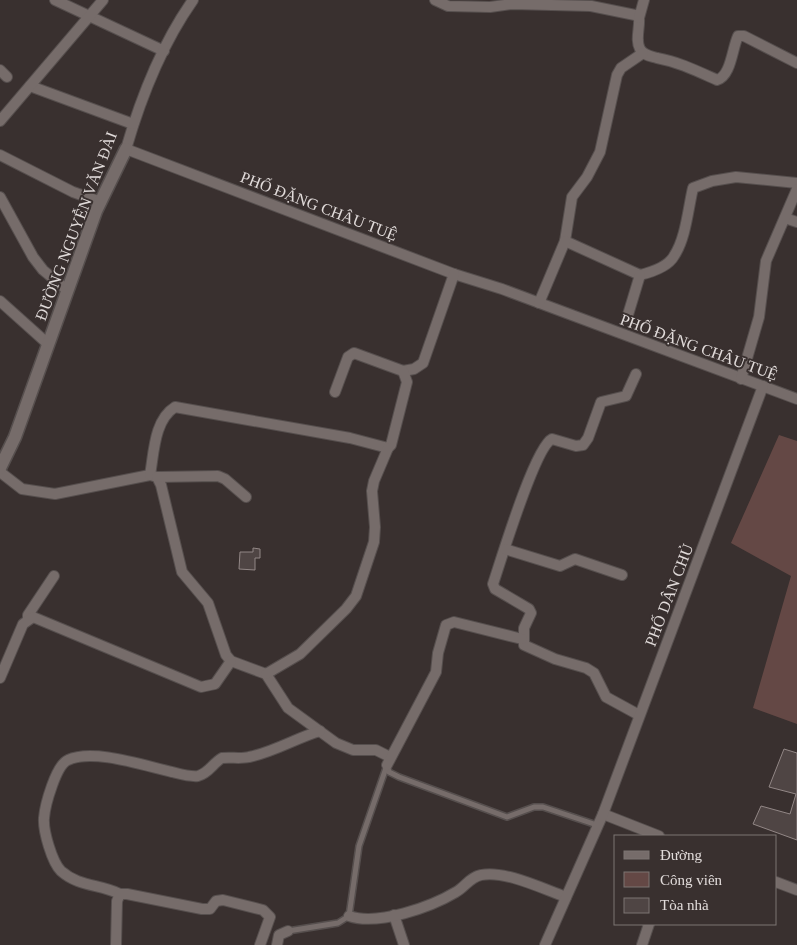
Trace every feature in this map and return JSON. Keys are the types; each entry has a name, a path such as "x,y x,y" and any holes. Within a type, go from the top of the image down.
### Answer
{"street":[{"path":"55,0 164,51"},
{"path":"0,121 103,0"},
{"name":"ĐƯỜNG NGUYỄN VĂN ĐÀI","path":"0,470 15,437 67,290 101,202 126,149 133,124 176,25 194,0"},
{"path":"435,0 448,6 512,4 590,6 635,15 639,18"},
{"path":"644,0 639,18 638,43 646,55 676,61 717,80 722,79 726,72 738,36 744,36 797,62"},
{"path":"537,302 565,241 572,197 587,177 600,152 617,75 621,68 643,53"},
{"path":"30,86 133,124"},
{"name":"PHỐ ĐẶNG CHÂU TUỆ","path":"126,149 454,274 502,289 797,399"},
{"path":"0,155 74,192 101,202"},
{"path":"565,241 640,275 666,264 674,257 681,240 693,188 699,184 736,177 797,183"},
{"path":"741,379 759,316 766,261 797,189"},
{"path":"0,197 33,257 44,270 67,290"},
{"path":"785,218 797,222"},
{"path":"335,392 344,374 348,357 354,354 403,371 414,369 423,363 454,274"},
{"path":"627,318 640,275"},
{"path":"0,301 48,344"},
{"path":"266,674 300,654 356,596 374,542 375,527 372,491 374,481 391,445 407,382 403,371"},
{"path":"636,374 626,396 601,402 588,438 583,445 576,446 552,440 543,446 522,498 493,584 494,589 530,609 531,613 524,628 522,639 524,645 586,668 594,673 606,697 639,715"},
{"name":"PHỐ DÂN CHỦ","path":"545,945 603,814 763,386"},
{"path":"154,476 161,422 167,412 175,407 350,438 388,448"},
{"path":"0,470 22,489 55,494 154,476 218,476 225,479 246,497"},
{"path":"154,476 162,484 182,572 208,603 226,654 231,661 266,674 288,708 336,743 354,750 376,750 388,761 436,672 438,653 446,626 454,622 522,639"},
{"path":"505,549 560,566 575,559 622,575"},
{"path":"28,620 28,615 54,576"},
{"path":"0,678 23,624 33,617 201,687 215,684 231,661"},
{"path":"260,945 270,917 263,910 223,900 216,901 213,906 206,909 120,894 110,889 79,883 60,870 49,847 44,818 60,767 66,760 80,756 108,758 184,775 199,776 207,772 222,758 247,758 269,752 297,738 320,731"},
{"path":"603,814 656,835"},
{"path":"349,916 358,919 372,919 394,915 427,905 456,892 473,877 483,874 520,881 566,897"},
{"path":"777,882 797,890"},
{"path":"116,945 117,901 120,894"},
{"path":"394,915 404,945"},
{"path":"642,945 649,925"},
{"path":"277,945 279,935 288,931"}],"lane":[{"path":"388,761 389,772 398,778 507,817 534,807 543,807 597,825"},
{"path":"288,931 338,923 349,916 358,846 388,761"}],"green space":[{"path":"779,435 797,441 797,724 753,708 791,576 731,543"}],"building":[{"path":"253,548 260,549 260,558 255,558 255,570 239,569 240,552 253,552"},
{"path":"784,749 797,753 797,840 753,824 761,806 790,814 796,794 769,787"}]}
